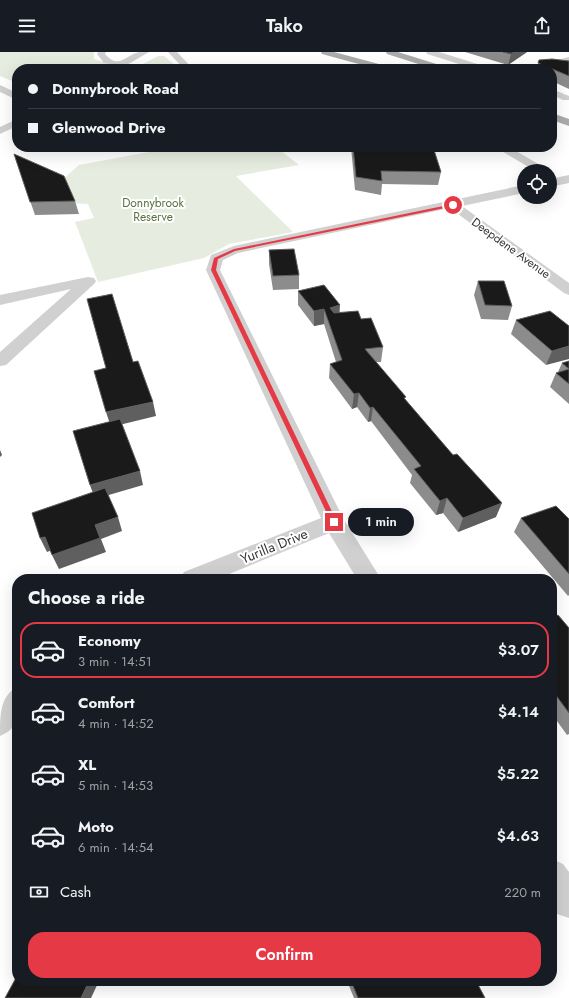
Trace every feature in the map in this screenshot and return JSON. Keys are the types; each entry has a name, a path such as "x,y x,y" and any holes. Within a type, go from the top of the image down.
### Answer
{"main road":[{"path":"325,52 369,64"},
{"path":"390,52 427,64"},
{"path":"406,52 440,64"},
{"path":"379,54 407,64"},
{"path":"557,118 569,124"}],"street":[{"path":"102,52 101,54 107,61 123,64 145,52"},
{"path":"172,52 185,64"},
{"path":"430,52 468,64"},
{"path":"551,64 569,59"},
{"path":"0,88 12,94"},
{"path":"557,94 566,98"},
{"path":"0,131 12,125"},
{"path":"510,152 531,164"},
{"path":"366,574 334,522 213,270 216,258 234,250 517,191"},
{"name":"Deepdene Avenue","path":"453,205 569,290"},
{"path":"0,300 89,281 0,361"},
{"name":"Yurilla Drive","path":"204,574 334,522"},
{"path":"0,722 12,706"},
{"path":"557,883 569,902"}],"green space":[{"path":"0,52 94,52 94,59 110,64 12,64 12,81 0,76"},
{"path":"158,56 164,56 174,64 143,64"},
{"name":"Donnybrook Reserve","path":"149,152 282,152 299,165 236,176 293,232 229,244 204,258 98,282 75,222 94,218 88,204 65,203 62,180 79,165"}],"building":[{"path":"503,52 514,52 511,54"},
{"path":"552,59 569,61 569,76 557,71 557,64 540,64 538,63 539,60"},
{"path":"354,152 435,152 441,172 381,171 382,181 356,177"},
{"path":"14,154 64,176 75,201 30,202"},
{"path":"294,249 299,275 273,276 269,250"},
{"path":"478,281 504,281 512,306 485,305"},
{"path":"324,285 340,305 330,308 334,313 358,311 361,319 371,318 383,347 365,349 406,397 404,398 453,455 457,454 502,503 463,518 447,498 440,501 414,469 421,466 373,407 370,408 359,393 354,394 330,364 342,360 324,309 314,311 298,291"},
{"path":"112,294 133,362 138,361 153,402 106,412 94,371 106,368 87,299"},
{"path":"550,311 569,326 569,346 552,351 516,320"},
{"path":"569,361 569,369 562,363"},
{"path":"569,369 569,384 556,373"},
{"path":"120,419 140,471 90,485 73,431"},
{"path":"105,488 118,517 95,525 100,538 52,555 45,537 40,538 32,513"},
{"path":"556,506 569,519 569,574 521,518"},
{"path":"557,616 569,628 569,713 557,697"},
{"path":"12,985 87,986 81,998 5,998"},
{"path":"353,986 479,986 485,998 358,998"}],"route":[{"path":"334,522 213,270 216,258 234,250 453,205"}]}
